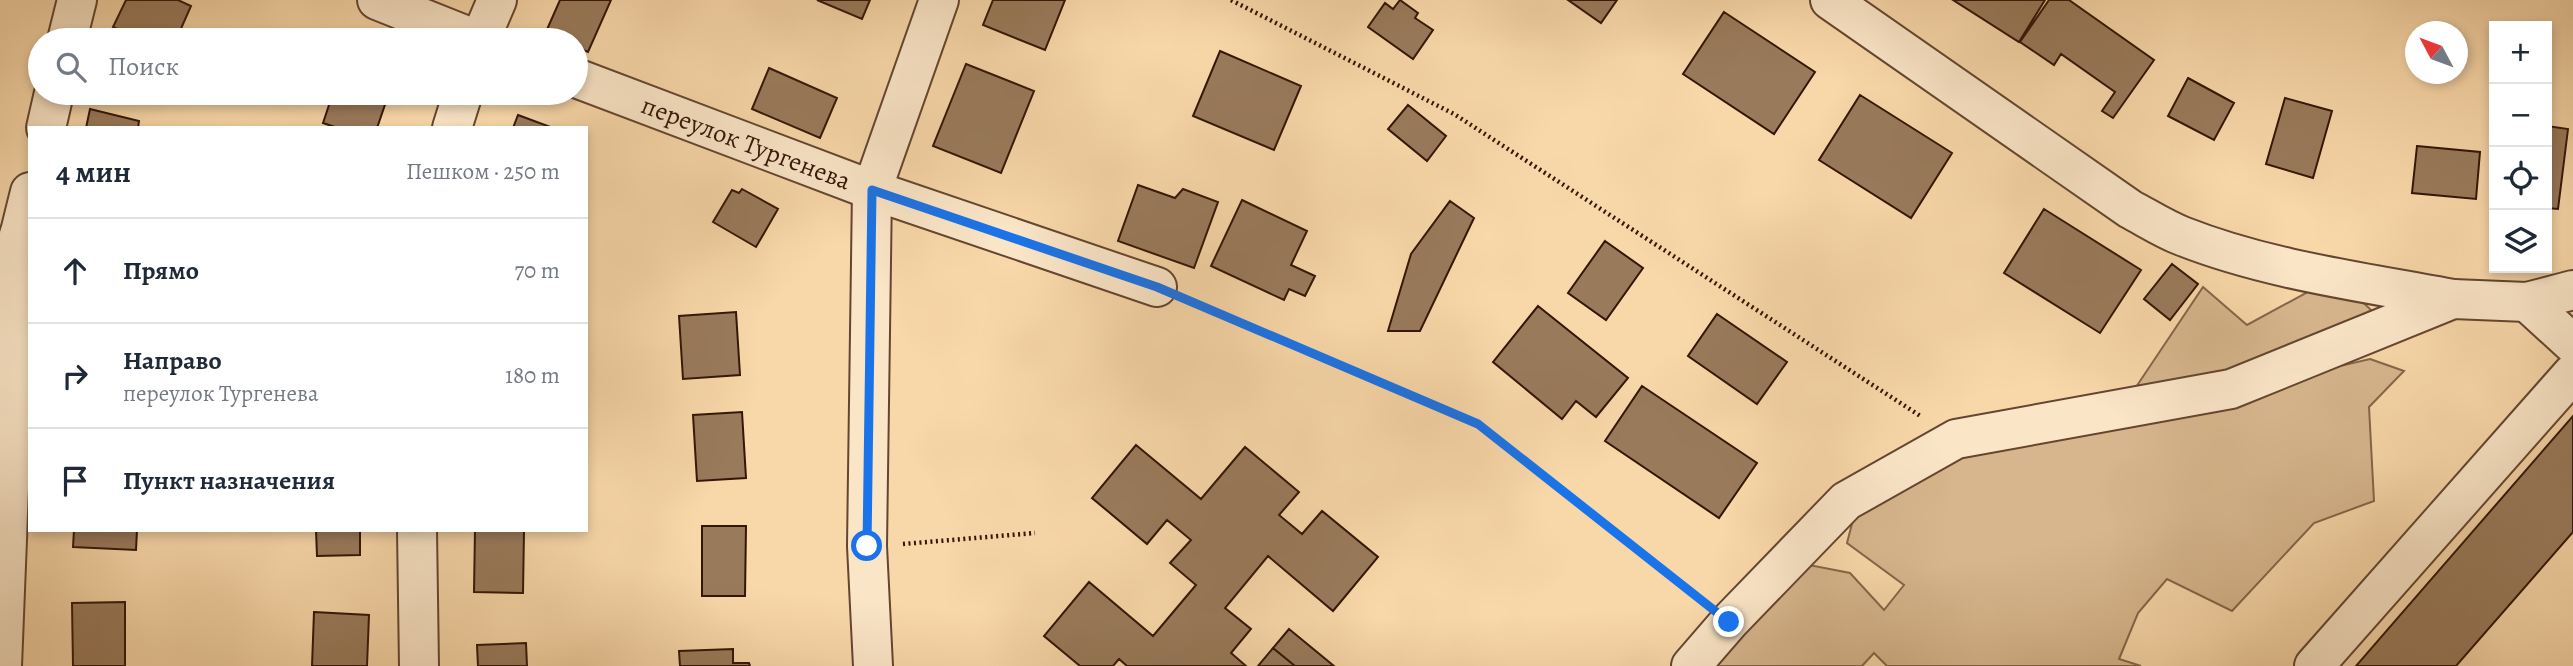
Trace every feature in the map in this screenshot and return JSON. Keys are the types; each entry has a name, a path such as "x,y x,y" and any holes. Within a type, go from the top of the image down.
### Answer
{"lane":[{"path":"70,28 77,0"},
{"path":"377,0 448,28"},
{"path":"484,28 497,0"},
{"path":"873,666 867,546 872,190 939,0"},
{"path":"1830,0 2130,209 2181,236 2233,253 2311,272 2453,299 2527,302 2573,290"},
{"name":"переулок Тургенева","path":"588,83 872,190 1157,287"},
{"path":"46,126 51,105"},
{"path":"453,126 459,105"},
{"path":"0,314 28,200"},
{"path":"2,666 19,235"},
{"path":"1691,666 1729,622 1846,501 1956,439 2231,389 2453,299"},
{"path":"2527,302 2573,344"},
{"path":"2314,666 2573,373"},
{"path":"417,532 419,666"}],"path":[{"path":"1231,0 1454,114 1956,439"},
{"path":"1157,287 1478,424 1729,622"},
{"path":"867,546 1035,533"}],"shaded area":[{"path":"2203,287 2247,325 2315,288 2350,290 2371,310 2364,335 2128,399"},
{"path":"2370,359 2404,371 2369,407 2374,501 2314,523 2232,611 2167,579 2138,613 2119,659 2141,666 1887,666 1874,653 1862,666 1708,666 1799,563 1850,573 1884,610 1904,585 1847,543 1855,512 1942,458"}],"building":[{"path":"126,0 178,0 191,6 181,28 113,27"},
{"path":"560,0 611,0 588,52 588,28 548,28"},
{"path":"817,0 870,0 862,19"},
{"path":"993,0 1065,0 1045,50 983,25"},
{"path":"1400,0 1418,13 1415,18 1433,30 1413,59 1368,27 1385,3 1393,9"},
{"path":"1568,0 1617,0 1601,23"},
{"path":"1953,0 2045,0 2019,42"},
{"path":"2049,0 2069,0 2154,60 2113,118 2102,111 2115,92 2061,54 2054,65 2020,42"},
{"path":"1724,12 1815,72 1774,134 1683,74"},
{"path":"1220,51 1301,86 1274,150 1193,116"},
{"path":"966,64 1034,91 1001,173 933,146"},
{"path":"769,68 837,98 820,138 752,109"},
{"path":"2188,78 2234,103 2214,140 2168,116"},
{"path":"1860,95 1952,153 1911,218 1819,160"},
{"path":"2285,98 2332,111 2313,178 2266,164"},
{"path":"329,105 385,105 378,126 332,126 323,123"},
{"path":"1408,105 1446,136 1427,161 1388,129"},
{"path":"90,109 139,121 138,126 86,126"},
{"path":"518,115 548,126 514,126"},
{"path":"2552,127 2568,129 2558,209 2552,208"},
{"path":"2417,146 2480,152 2476,199 2412,193"},
{"path":"1138,185 1175,198 1183,189 1218,202 1194,268 1118,241"},
{"path":"742,189 778,209 756,247 713,222 732,190 739,193"},
{"path":"1242,200 1307,231 1291,265 1315,276 1305,296 1289,289 1284,300 1211,266"},
{"path":"1450,201 1474,218 1420,331 1388,331 1411,254"},
{"path":"2044,209 2141,270 2100,333 2004,273"},
{"path":"1605,241 1643,268 1606,320 1568,293"},
{"path":"2172,264 2198,284 2170,320 2144,299"},
{"path":"1538,306 1628,378 1596,417 1576,401 1562,419 1493,362"},
{"path":"736,312 740,375 683,379 679,316"},
{"path":"1717,314 1787,362 1757,404 1688,356"},
{"path":"1642,386 1757,463 1719,518 1605,441"},
{"path":"742,412 746,478 697,481 693,415"},
{"path":"2573,416 2573,532 2456,666 2356,666"},
{"path":"1136,445 1201,499 1245,447 1299,492 1279,515 1302,534 1322,511 1378,557 1333,611 1268,556 1225,608 1251,629 1231,653 1246,666 1127,666 1119,659 1113,666 1080,666 1044,636 1089,582 1153,636 1196,585 1170,563 1191,540 1167,520 1147,544 1092,498"},
{"path":"702,526 746,526 745,596 702,596"},
{"path":"74,532 137,532 136,550 73,547"},
{"path":"316,532 360,532 360,555 317,556"},
{"path":"475,532 524,532 523,593 474,592"},
{"path":"125,602 125,666 73,666 72,603"},
{"path":"314,612 369,615 367,666 312,666"},
{"path":"1289,629 1334,666 1295,666 1273,648"},
{"path":"526,643 527,666 478,666 477,645"},
{"path":"1273,648 1295,666 1258,666"},
{"path":"733,649 733,663 749,663 750,666 680,666 679,651"}],"route":[{"path":"867,546 872,190 1157,287 1478,424 1729,622"}]}
